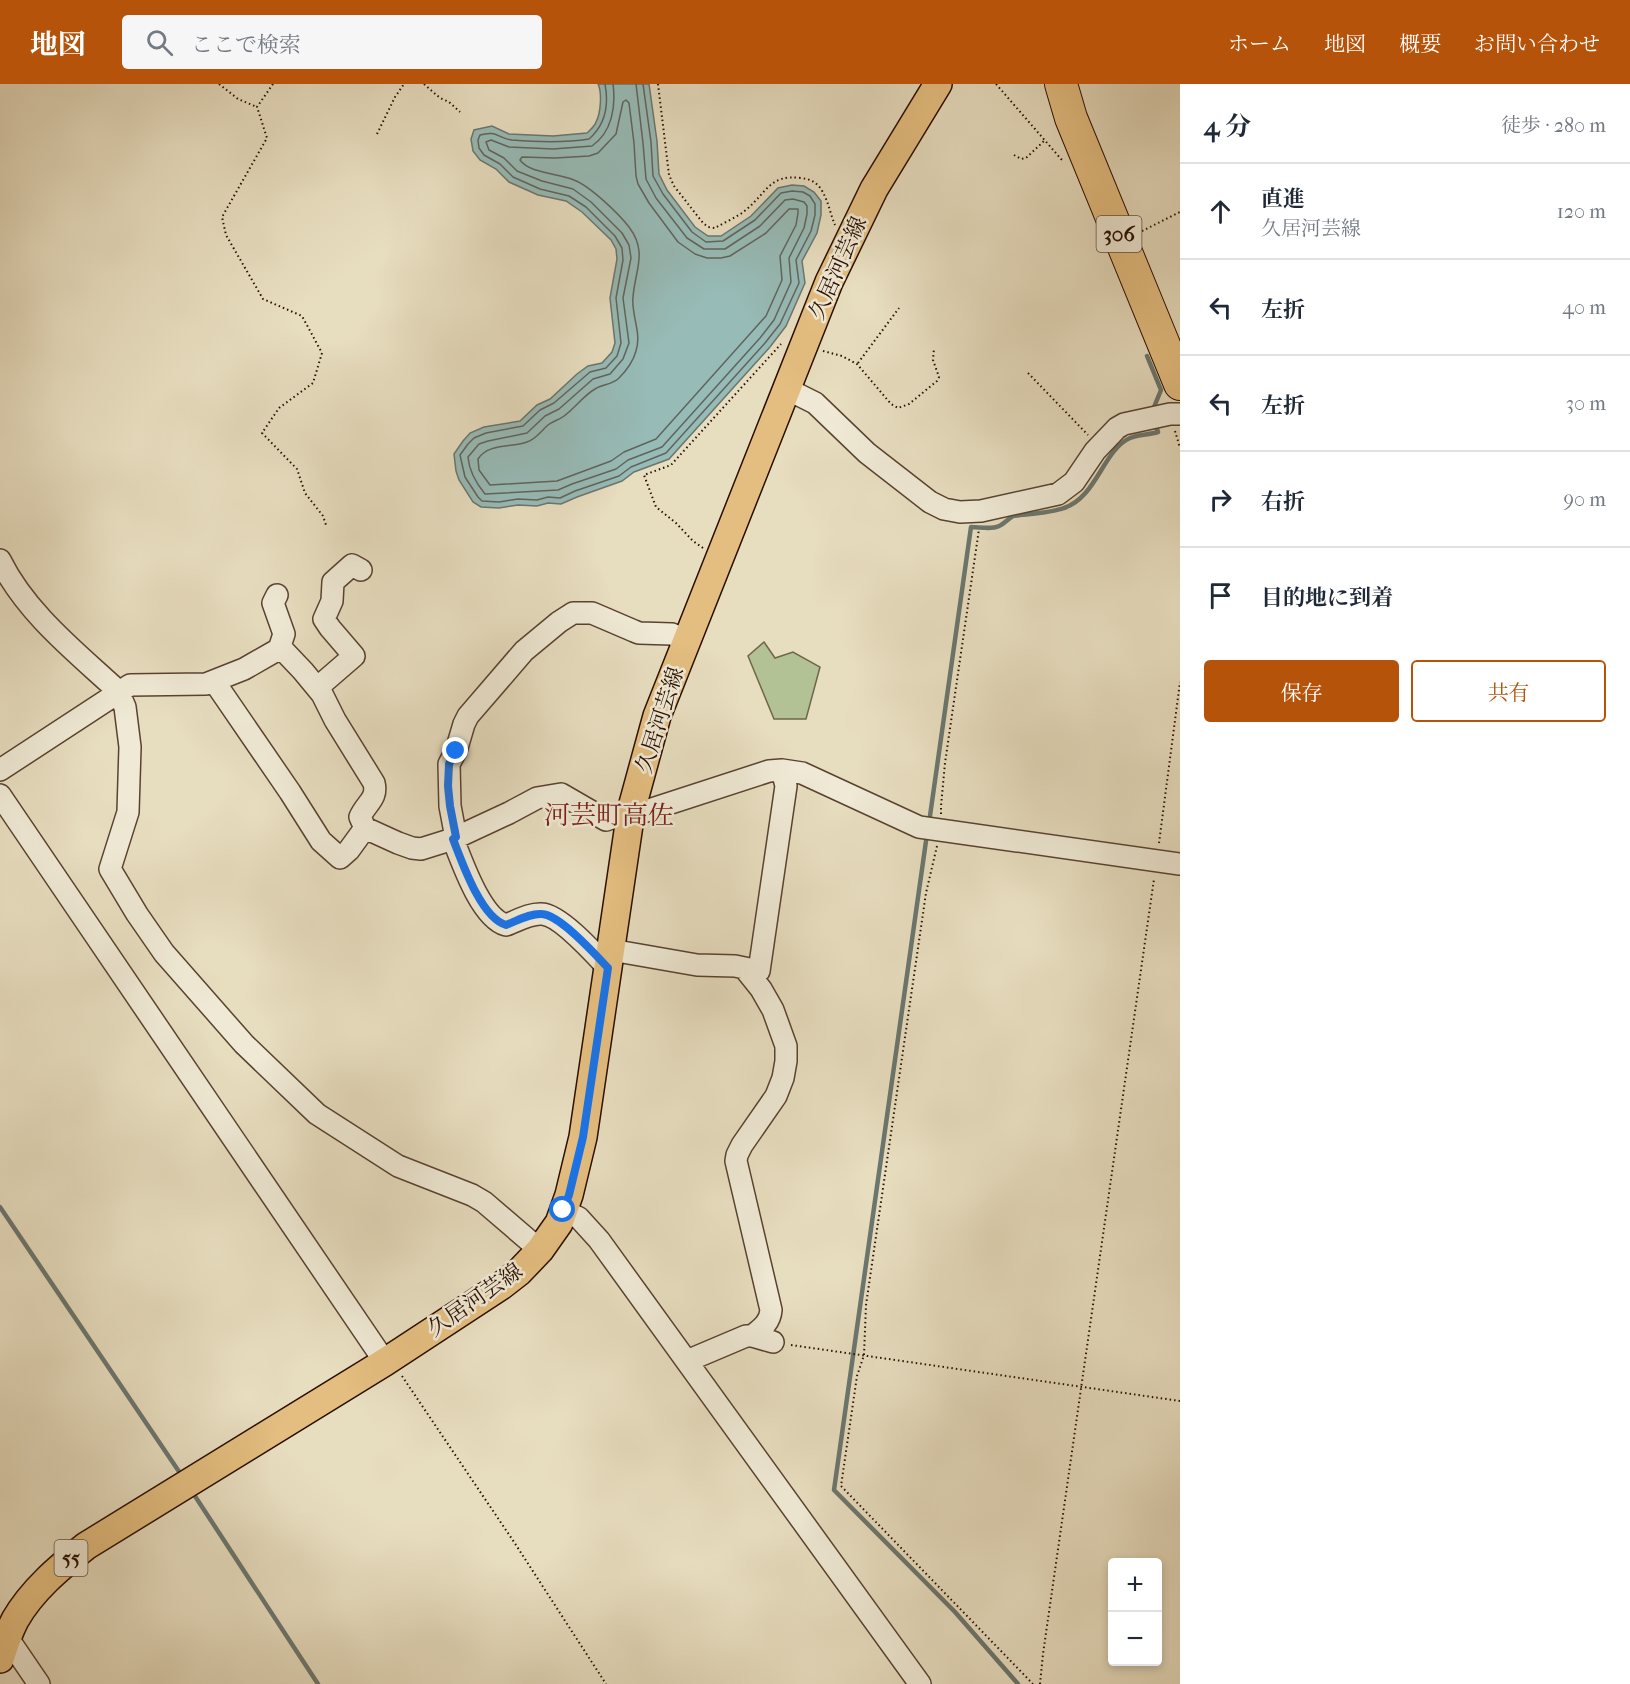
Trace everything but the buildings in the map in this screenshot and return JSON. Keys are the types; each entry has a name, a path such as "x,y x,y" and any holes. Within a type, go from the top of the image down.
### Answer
{"highway":[{"name":"306","path":"1061,84 1071,118 1180,384"}],"main road":[{"name":"久居河芸線","path":"4,1648 16,1619 29,1600 57,1570 86,1546 387,1360 501,1286 519,1272 540,1250 559,1223 569,1195 583,1137 631,811 657,716 787,389 793,344 829,282 874,189 938,84"}],"street":[{"path":"787,389 815,403 867,453 923,497 944,508 960,512 981,511 1058,494 1074,482 1108,435 1124,424 1180,414"},
{"path":"0,560 8,576 40,616 118,691 125,707 130,747 128,812 110,869 136,914 164,952 244,1044 317,1114 398,1166 472,1195 484,1202 540,1250"},
{"path":"317,688 354,656 324,619 332,602 333,582 352,565 361,570"},
{"path":"0,770 130,685 206,684 244,669 279,649 284,634 273,603 277,596"},
{"path":"687,642 672,634 639,633 587,612 573,613 524,651 468,716 449,764 450,806 454,838 472,888 494,920 506,925 520,918 541,913 548,915 609,959 735,966 759,971 786,786 782,770"},
{"path":"279,649 284,651 317,688 374,783 375,795 360,817 365,828 416,849 454,838 537,798 561,794 606,820 631,811 646,812 769,771 782,770 802,773 919,828 1180,864"},
{"path":"211,682 218,687 321,841 340,858 365,828"},
{"path":"0,795 387,1360"},
{"path":"745,969 761,989 773,1010 786,1046 786,1061 779,1089 742,1145 736,1161 771,1310 771,1317 752,1336"},
{"path":"563,1210 579,1218 599,1240 920,1684"},
{"path":"687,1361 746,1336 773,1342"},
{"path":"4,1648 39,1684"}],"path":[{"path":"219,84 238,99 257,107 267,138 222,217 226,235 263,299 302,316 322,353 312,383 279,408 262,433 297,469 305,493 323,516 326,525"},
{"path":"257,107 273,84"},
{"path":"377,134 404,84"},
{"path":"424,84 460,112"},
{"path":"657,84 669,175 674,186 708,227 715,228 744,211 771,184 780,179 796,177 814,182 820,188 836,226 841,234 850,238"},
{"path":"996,84 1061,159 1072,158 1086,152"},
{"path":"1014,155 1018,158 1026,158 1044,141"},
{"path":"1121,240 1180,212"},
{"path":"857,364 899,308"},
{"path":"721,556 693,541 656,507 644,475 671,465 793,344 842,356 857,364 891,404 898,408 903,408 937,381 939,377 933,360 934,348"},
{"path":"1028,373 1099,446"},
{"path":"979,533 945,763 941,806 932,829 933,860 926,893 866,1305 864,1355 857,1376 841,1486 1033,1684"},
{"path":"1040,1684 1180,682"},
{"path":"773,1342 1180,1401"},
{"path":"387,1360 514,1542 606,1684"}],"green space":[{"path":"764,642 775,658 793,652 820,667 806,719 774,719 748,656"}],"water":[{"path":"598,84 649,84 659,174 667,190 695,227 708,236 721,236 751,216 778,188 792,185 804,186 814,192 821,201 821,215 817,233 802,261 805,283 786,326 770,347 669,459 634,472 622,481 561,504 481,507 473,502 459,480 454,454 470,433 484,427 520,421 537,405 550,399 577,374 588,366 602,363 612,352 615,343 610,298 617,259 616,249 611,240 582,212 566,201 538,195 509,182 496,169 480,160 473,151 471,139 474,130 492,126 509,134 553,136 587,133 598,118 600,97"}],"waterway":[{"path":"1147,356 1161,390 1152,412"},
{"path":"929,823 971,527 995,527 1013,516 1053,511 1075,502 1092,484 1121,444 1133,437 1158,432 1155,423"},
{"path":"927,834 834,1490 955,1612 1018,1684"},
{"path":"0,1207 182,1476"},
{"path":"191,1490 318,1684"}],"district":[{"name":"河芸町高佐","path":"609,815"}],"route":[{"path":"456,751 449,764 448,786 456,837 453,839 472,888 494,920 506,925 520,918 541,913 548,915 562,924 608,968 583,1137 569,1195 563,1210"}]}
